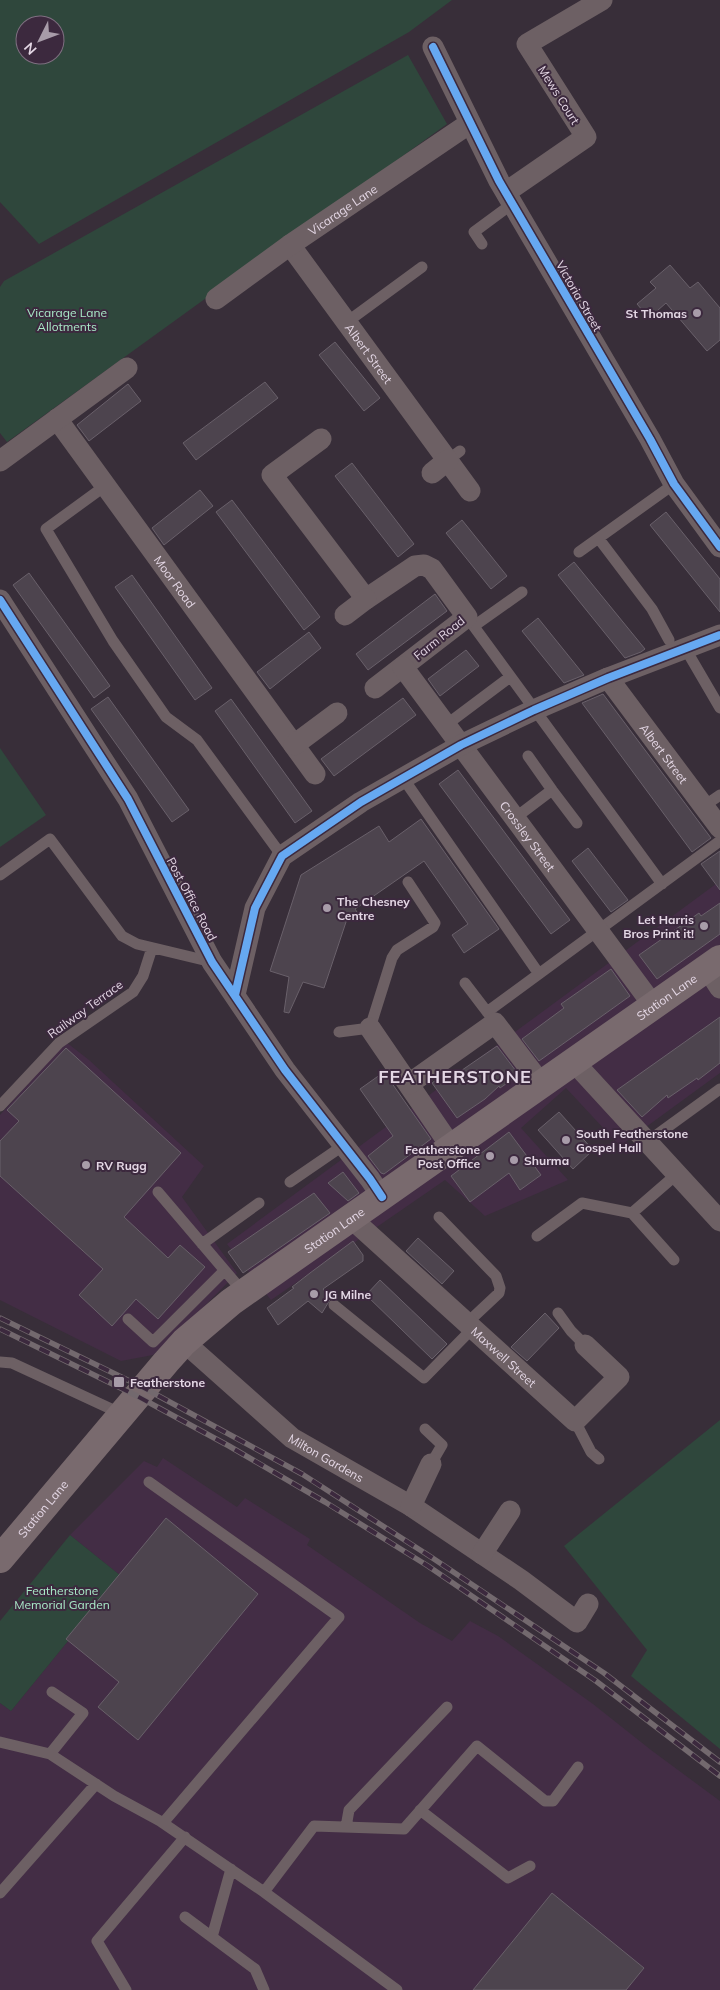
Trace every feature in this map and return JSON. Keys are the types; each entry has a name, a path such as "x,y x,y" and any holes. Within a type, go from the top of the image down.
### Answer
{"main road":[{"name":"Station Lane","path":"0,1559 184,1342 244,1294 653,1005 716,971"}],"street":[{"name":"Mews Court","path":"509,198 586,137 527,44 602,0"},
{"name":"Victoria Street","path":"433,47 509,198 650,439 674,484 720,547"},
{"name":"Vicarage Lane","path":"216,299 290,245 470,123"},
{"name":"Albert Street","path":"290,245 446,461 470,491"},
{"path":"0,461 127,368"},
{"name":"Moor Road","path":"57,419 315,774"},
{"path":"321,439 272,476 366,600"},
{"name":"Farm Road","path":"345,615 415,566 424,565 432,569 471,621 403,667 376,688"},
{"name":"Post Office Road","path":"0,600 128,799 212,962 285,1070 382,1197"},
{"path":"234,995 255,908 282,856 361,802 461,745 534,710 608,678 677,644 720,635"},
{"name":"Crossley Street","path":"403,667 653,1005"},
{"name":"Albert Street","path":"608,678 712,801 720,828"},
{"path":"294,745 338,713"},
{"path":"409,1084 491,1017 542,1085"},
{"path":"370,1028 452,1148"},
{"path":"574,1062 677,1174 715,1207"},
{"name":"Maxwell Street","path":"352,1219 575,1421"},
{"name":"Milton Gardens","path":"184,1342 292,1438 411,1506 521,1580 577,1622 588,1604"},
{"path":"575,1421 619,1377 585,1345"},
{"path":"411,1506 431,1464"},
{"path":"482,1554 510,1511"}],"lane":[{"path":"482,244 474,232 509,198"},
{"path":"346,322 422,267"},
{"path":"579,552 674,484"},
{"path":"105,486 46,529 113,641 166,717 197,740 282,856"},
{"path":"599,539 652,609 720,708"},
{"path":"522,592 471,621 662,884"},
{"path":"446,725 510,677"},
{"path":"528,756 577,823"},
{"path":"403,778 539,974"},
{"path":"515,818 552,790"},
{"path":"0,876 50,839 122,936 138,944 212,962"},
{"path":"465,983 491,1017 539,974 720,841"},
{"path":"339,1032 370,1028 392,958 397,950 433,927 435,922 408,882"},
{"name":"Railway Terrace","path":"0,1106 59,1043 132,992 143,976 152,948"},
{"path":"647,1142 720,1089"},
{"path":"290,1182 344,1145"},
{"path":"632,1213 677,1174"},
{"path":"158,1192 244,1294"},
{"path":"537,1236 582,1203 632,1213 674,1260"},
{"path":"202,1244 259,1204"},
{"path":"334,1305 424,1378 499,1293 500,1288 496,1276 439,1217"},
{"path":"128,1319 152,1342 224,1270"},
{"path":"558,1313 585,1345"},
{"path":"0,1362 12,1363 122,1414"},
{"path":"575,1421 591,1452 598,1459"},
{"path":"425,1428 442,1445 431,1464"},
{"path":"149,1482 339,1616 163,1823"},
{"path":"50,1754 83,1713 52,1692"},
{"path":"346,1827 349,1810 447,1707"},
{"path":"0,1742 50,1754 96,1784 163,1823 264,1892 397,1990"},
{"path":"264,1892 314,1826 404,1829 477,1746 545,1800 553,1800 578,1767"},
{"path":"0,1893 96,1784"},
{"path":"420,1810 508,1878 530,1866"},
{"path":"126,1990 98,1941 185,1838"},
{"path":"212,1937 231,1869"},
{"path":"185,1917 255,1969 264,1990"}],"shaded area":[{"path":"720,881 720,1073 620,1146 566,1088 521,1128 568,1180 485,1216 445,1180 271,1300 227,1244"},
{"path":"66,1042 89,1060 204,1166 182,1197 237,1273 181,1330 153,1355 121,1361 0,1300 0,1115"},
{"path":"163,1458 237,1507 245,1498 310,1539 307,1545 420,1623 452,1641 470,1621 498,1636 593,1704 720,1801 720,1990 0,1990 0,1703 11,1711 121,1576 70,1535 144,1461 157,1467"}],"green space":[{"path":"0,0 452,0 409,32 39,244 0,202"},
{"name":"Vicarage Lane Allotments","path":"408,55 447,124 7,442 0,433 0,287 4,281"},
{"path":"0,748 46,815 0,847"},
{"path":"720,1420 720,1749 631,1676 647,1650 564,1546"},
{"name":"Featherstone Memorial Garden","path":"70,1535 121,1576 11,1711 0,1703 0,1621"}],"building":[{"name":"St Thomas","path":"670,265 690,288 698,282 720,308 720,340 707,351 666,303 649,318 637,304 656,288 650,282"},
{"path":"335,342 380,398 364,411 319,355"},
{"path":"265,382 278,398 196,460 183,443"},
{"path":"128,384 141,401 89,441 77,425"},
{"path":"352,463 414,544 398,557 335,476"},
{"path":"200,490 213,506 164,545 152,528"},
{"path":"232,500 320,617 304,630 216,512"},
{"path":"666,512 720,579 720,612 650,525"},
{"path":"462,520 507,576 491,589 446,533"},
{"path":"574,562 645,649 625,658 558,575"},
{"path":"29,573 110,686 94,698 13,585"},
{"path":"132,575 212,688 195,700 115,587"},
{"path":"435,594 447,611 368,670 356,654"},
{"path":"538,618 584,675 564,683 522,631"},
{"path":"309,632 321,648 270,689 257,672"},
{"path":"466,650 479,666 440,696 428,679"},
{"path":"603,694 711,838 692,852 582,703"},
{"path":"108,697 189,810 172,822 91,709"},
{"path":"403,698 416,715 334,776 321,759"},
{"path":"231,699 312,811 295,823 215,711"},
{"path":"458,770 570,920 551,934 439,784"},
{"name":"The Chesney Centre","path":"421,819 499,929 464,953 452,935 468,924 424,861 355,909 363,921 348,916 324,988 303,982 289,1013 284,1012 289,977 270,971 301,875 379,826 389,842"},
{"path":"588,848 628,900 611,912 572,861"},
{"path":"720,851 720,890 701,864"},
{"path":"720,903 720,934 657,979 639,955 699,913 701,916"},
{"path":"611,969 630,996 539,1061 522,1039 564,1008 561,1004"},
{"path":"720,1017 720,1063 698,1080 697,1078 668,1098 667,1095 642,1117 617,1090"},
{"path":"497,1046 519,1075 500,1088 499,1086 485,1099 457,1118 432,1083 449,1071 452,1077"},
{"name":"RV Rugg","path":"66,1048 181,1153 124,1217 168,1258 180,1245 205,1267 158,1319 136,1299 112,1326 79,1295 103,1269 0,1176 0,1141 19,1121 7,1110"},
{"path":"384,1072 431,1139 384,1174 381,1173 368,1156 393,1136 360,1089"},
{"name":"South Featherstone Gospel Hall","path":"559,1112 593,1150 573,1169 538,1130"},
{"path":"509,1132 541,1175 520,1190 509,1173 470,1202 451,1176"},
{"path":"343,1172 359,1193 348,1201 328,1183"},
{"path":"314,1193 330,1213 243,1273 228,1252"},
{"path":"418,1238 454,1271 442,1284 406,1251"},
{"path":"353,1241 363,1255 363,1261 323,1289 331,1298 322,1313 308,1301 278,1325 267,1308"},
{"path":"380,1280 447,1344 432,1359 366,1295"},
{"path":"545,1313 559,1328 527,1361 511,1347"},
{"path":"166,1518 258,1594 138,1740 98,1707 119,1682 66,1639"},
{"path":"552,1893 644,1968 626,1990 473,1990"}],"railway":[{"path":"0,1318 144,1388 302,1474 431,1557 604,1673 720,1762"},
{"path":"0,1329 137,1396 229,1446 325,1502 428,1566 596,1681 720,1776"}],"cycle path":[{"path":"433,47 499,181 650,439 674,484 720,547"},
{"path":"0,600 128,799 212,962 285,1070 382,1197"},
{"path":"235,995 255,908 282,856 361,802 461,745 534,710 608,678 720,635"}],"place":[{"name":"St Thomas","path":"697,313"},
{"name":"The Chesney Centre","path":"327,908"},
{"name":"Let Harris Bros Print it!","path":"704,926"},
{"name":"South Featherstone Gospel Hall","path":"566,1140"},
{"name":"Featherstone Post Office","path":"490,1156"},
{"name":"Shurma","path":"514,1160"},
{"name":"RV Rugg","path":"86,1165"},
{"name":"JG Milne","path":"314,1294"},
{"name":"Featherstone","path":"119,1382"}],"district":[{"name":"FEATHERSTONE","path":"455,1076"}]}
